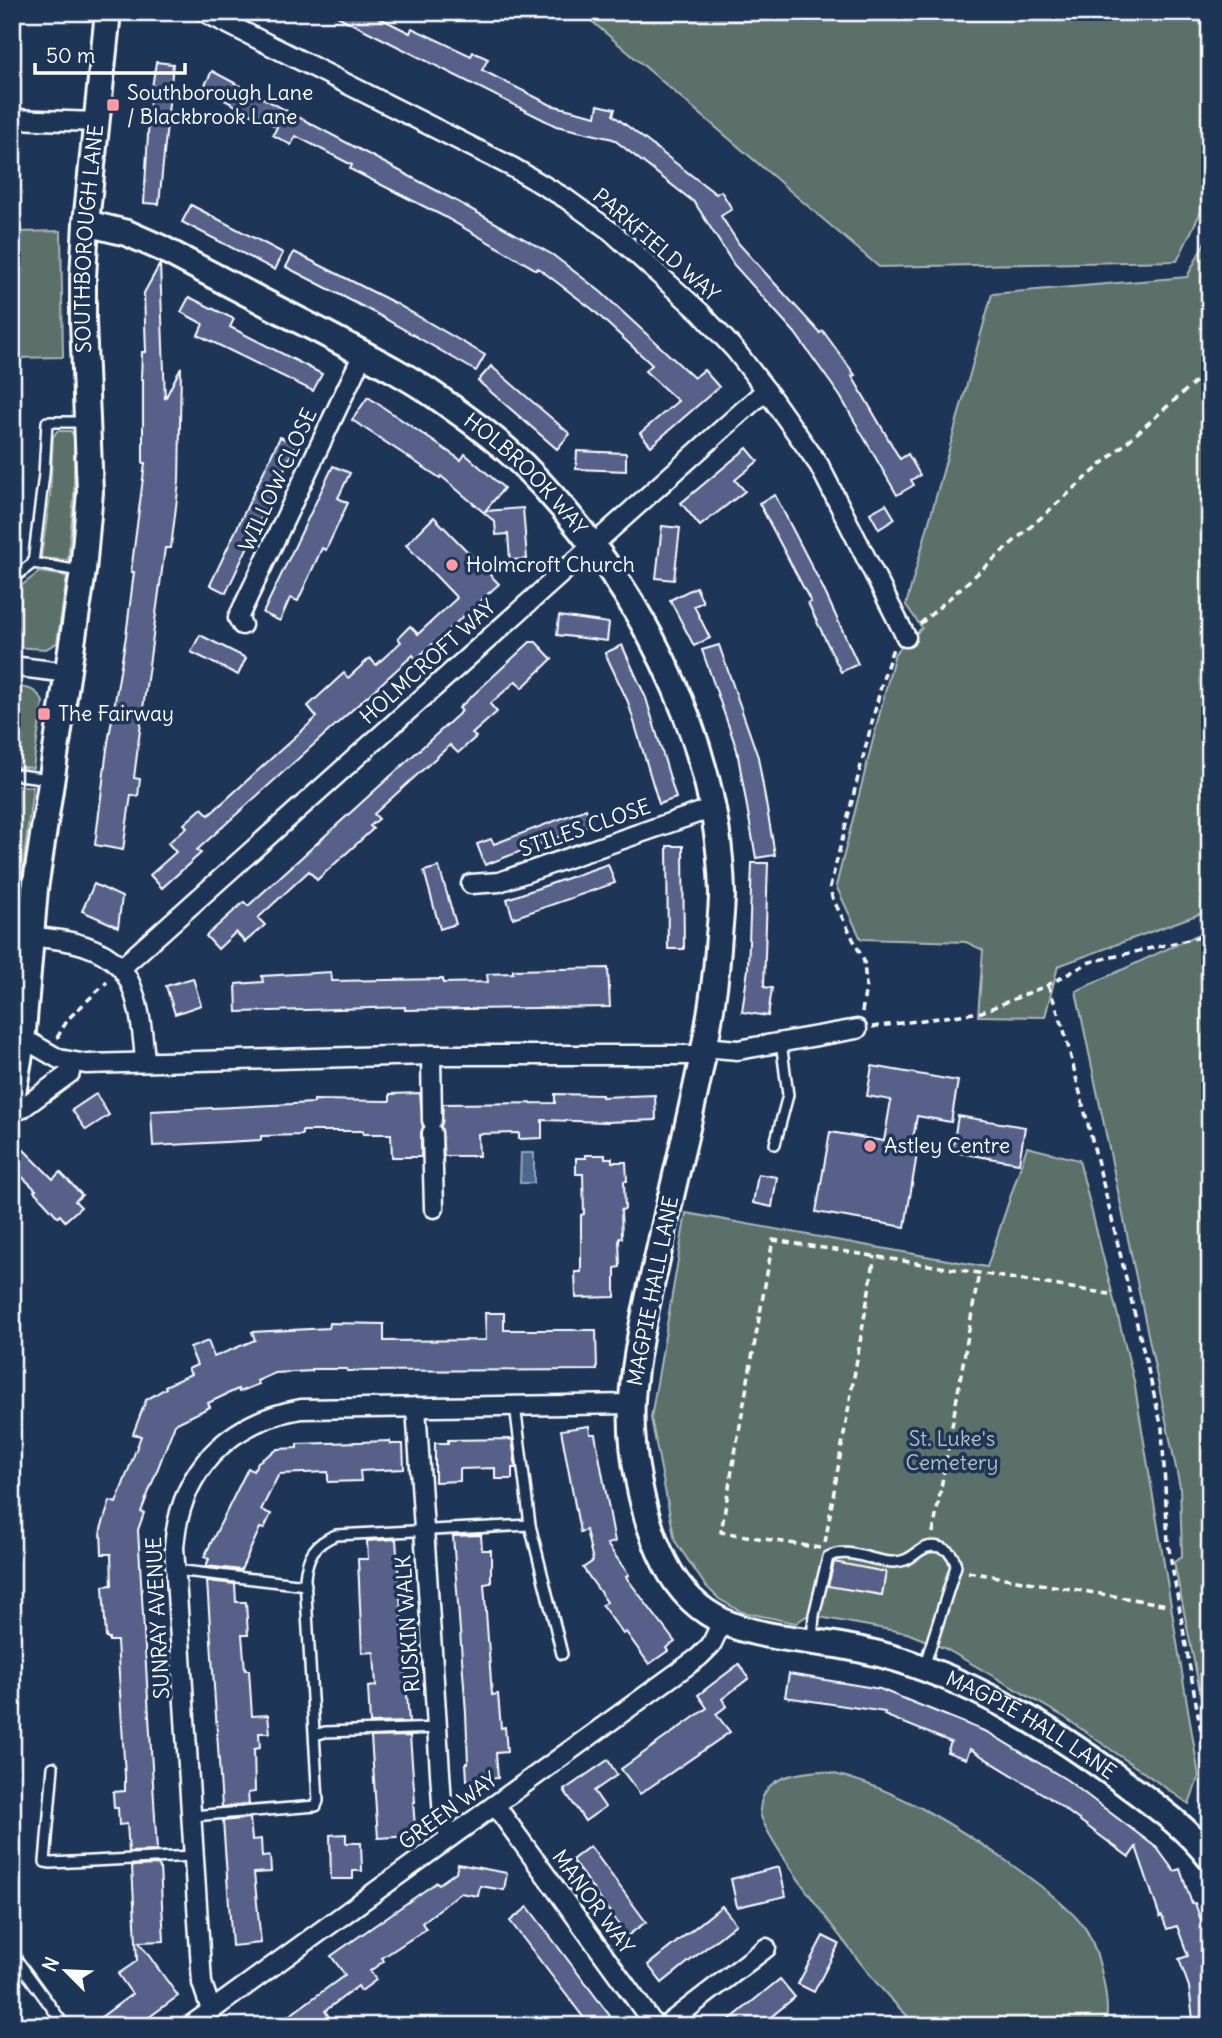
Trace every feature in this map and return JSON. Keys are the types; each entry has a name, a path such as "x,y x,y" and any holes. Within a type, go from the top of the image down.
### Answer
{"street":[{"name":"SOUTHBOROUGH LANE","path":"12,1099 29,937 22,909 51,780 83,571 90,492 83,321 86,222 108,12"},
{"name":"PARKFIELD WAY","path":"204,12 512,167 565,198 612,232 701,312 766,390 819,465 906,636"},
{"path":"12,119 96,122"},
{"name":"HOLBROOK WAY","path":"86,222 127,233 161,248 363,354 433,394 522,463 592,545 645,629 675,687 697,748 713,811 722,898 714,999 705,1049"},
{"name":"WILLOW CLOSE","path":"242,625 239,618 363,354"},
{"name":"HOLMCROFT WAY","path":"121,968 766,390"},
{"path":"12,666 68,673"},
{"name":"STILES CLOSE","path":"471,884 499,882 698,813 713,811"},
{"path":"29,937 65,941 99,951 121,968 136,999 145,1061"},
{"path":"18,1056 33,1044 48,1054 71,1063 715,1048 725,1050 858,1029"},
{"name":"MAGPIE HALL LANE","path":"705,1049 639,1346 632,1404 638,1472 645,1506 662,1558 671,1575 689,1598 722,1622 747,1632 864,1650 924,1668 991,1696 1052,1732 1132,1787 1169,1816 1204,1850"},
{"path":"431,1055 434,1208"},
{"path":"12,1108 21,1109 70,1073 71,1063"},
{"name":"SUNRAY AVENUE","path":"211,2010 202,1983 175,1570 175,1529 185,1496 202,1466 229,1438 263,1418 292,1411 632,1404"},
{"name":"RUSKIN WALK","path":"416,1407 443,1818 450,1837"},
{"name":"GREEN WAY","path":"190,2026 699,1657 711,1645 722,1622"},
{"name":"MANOR WAY","path":"495,1805 655,2026"},
{"path":"665,2026 766,1948"}],"lane":[{"path":"12,579 33,563 43,485 47,422 88,422"},
{"path":"33,563 83,571"},
{"path":"12,774 51,780"},
{"path":"775,1144 788,1095 781,1041"},
{"path":"515,1405 530,1525 562,1654"},
{"path":"191,1816 316,1806 318,1801 306,1566 309,1556 324,1540 336,1535 530,1525"},
{"path":"812,1642 814,1615 828,1557 842,1553 897,1562 907,1559 926,1546 931,1546 946,1550 955,1557 955,1571 924,1668"},
{"path":"175,1570 306,1585"},
{"path":"314,1735 325,1732 438,1728"},
{"path":"53,1767 45,1862 194,1856"},
{"path":"12,1953 65,2026"}],"path":[{"path":"1210,369 892,649 830,887 832,897 864,961 866,986 858,1029 982,1012 1048,985 1090,962 1210,935"},
{"path":"48,1054 68,1019 121,968"},
{"path":"1048,985 1063,1026 1162,1428 1168,1543 1209,1777 1205,1812 1208,1828 1204,1850"},
{"path":"875,1256 824,1549 721,1532 773,1240 875,1256 1109,1294"},
{"path":"931,1546 979,1273"},
{"path":"955,1571 1168,1605"}],"shaded area":[{"path":"23,477 15,556 12,558 12,478"},
{"path":"521,1153 534,1153 534,1183 520,1183"}],"green space":[{"path":"581,12 1210,12 1210,193 1177,261 879,267"},
{"path":"61,231 63,357 15,358 14,232"},
{"path":"1210,232 1210,910 1058,966 1045,1017 978,1016 983,950 966,942 861,939 836,886 895,653 922,628 906,605 992,294 1187,277"},
{"path":"57,431 71,431 74,436 74,497 68,560 41,558 50,496 53,437"},
{"path":"39,572 67,576 57,643 46,649 12,647 12,593"},
{"path":"12,686 35,691 43,702 33,768 12,766"},
{"path":"13,785 33,787 19,898 12,897"},
{"path":"1210,929 1210,1741 1174,1562 1182,1557 1180,1487 1076,991"},
{"name":"St. Luke's Cemetery","path":"1027,1147 1079,1160 1134,1381 1199,1776 1189,1804 1064,1717 946,1649 907,1633 808,1615 796,1623 742,1612 719,1599 705,1585 675,1541 651,1418 686,1213 987,1267"},
{"path":"821,1771 871,1785 942,1819 1008,1862 1065,1907 1088,1933 1098,1958 1105,1988 1105,2026 918,2026 880,1987 833,1927 792,1870 764,1823 760,1810 762,1799 773,1783 791,1775"}],"building":[{"path":"329,12 368,12 410,33 412,28 471,56 473,52 488,59 482,70 551,105 596,116 598,105 615,109 613,115 716,194 721,191 732,209 721,216 739,244 820,333 823,331 855,375 852,376 900,459 908,454 920,475 911,480 914,485 897,495 840,396 795,333 734,265 695,203 613,139 556,126"},
{"path":"156,62 173,64 159,204 144,203 150,100"},
{"path":"212,71 553,255 601,292 694,378 704,370 719,387 651,446 640,433 678,401 645,371 652,365 592,309 538,268 537,270 443,216 350,169 352,165 296,136 291,145 273,135 277,127 203,89"},
{"path":"191,205 283,253 275,270 182,222"},
{"path":"294,252 395,303 485,355 476,371 375,313 286,267"},
{"path":"160,264 165,399 181,367 179,482 171,548 165,548 139,738 134,778 140,779 138,796 131,795 123,850 95,845 107,749 126,636 145,463 141,379 142,352 146,352 144,293"},
{"path":"189,297 234,319 230,327 322,374 313,391 198,335 203,324 181,312"},
{"path":"491,366 570,434 557,449 478,381"},
{"path":"368,397 461,460 465,454 504,488 485,511 523,508 527,559 510,560 508,534 496,535 495,522 441,476 440,478 352,420"},
{"path":"280,437 296,444 226,593 210,585"},
{"path":"747,448 758,461 735,480 745,491 700,526 681,503"},
{"path":"577,451 626,453 626,471 576,469"},
{"path":"333,466 350,473 338,498 348,503 326,550 322,548 298,601 290,598 280,621 263,613"},
{"path":"775,495 858,664 841,672 808,603 811,602 759,503"},
{"path":"886,504 895,519 879,529 870,513"},
{"path":"434,517 499,584 416,659 413,655 197,850 201,853 162,888 150,875 176,852 168,843 187,827 184,824 202,808 209,815 317,717 308,706 344,673 348,678 370,658 376,665 401,642 398,638 410,626 418,634 457,598 406,545"},
{"path":"662,526 680,528 674,580 656,578"},
{"path":"696,587 703,602 694,606 710,638 694,646 670,600"},
{"path":"559,616 609,623 607,641 557,635"},
{"path":"200,635 246,658 238,675 191,652"},
{"path":"530,642 536,642 552,659 522,688 516,681 490,704 497,712 472,734 476,737 458,753 450,745 374,814 379,819 370,826 373,829 317,880 309,871 258,918 265,925 245,942 236,932 218,949 206,936 244,902 248,906 462,711 459,708"},
{"path":"622,645 646,698 676,798 659,804 628,702 605,653"},
{"path":"719,645 758,757 775,855 756,858 737,750 702,650"},
{"path":"586,809 592,824 485,865 477,844 491,839 494,844"},
{"path":"667,846 683,846 684,949 668,949"},
{"path":"752,863 768,863 764,987 772,988 768,1016 742,1012 748,969"},
{"path":"608,864 615,883 513,918 507,899"},
{"path":"439,867 456,924 440,929 424,871"},
{"path":"94,884 122,897 118,927 82,911"},
{"path":"608,968 610,1007 405,1010 405,1007 237,1012 236,984 263,982 262,976 331,972 332,981 443,979 443,983 488,982 487,974 513,973 513,970"},
{"path":"193,978 201,1005 175,1014 166,986"},
{"name":"Astley Centre","path":"872,1066 958,1081 951,1122 917,1116 911,1151 917,1154 905,1227 816,1212 830,1132 884,1141 891,1100 867,1096"},
{"path":"420,1093 423,1127 421,1157 392,1157 391,1134 363,1134 363,1131 302,1131 302,1135 261,1136 261,1140 153,1146 151,1111 314,1103 314,1100 390,1101 390,1094"},
{"path":"96,1094 109,1115 86,1130 72,1110"},
{"path":"555,1094 602,1097 655,1095 656,1120 542,1120 542,1138 519,1139 519,1133 478,1134 479,1156 444,1156 441,1126 443,1104 555,1103"},
{"path":"958,1116 1025,1127 1019,1163 952,1152"},
{"path":"24,1150 53,1179 60,1172 82,1195 75,1201 81,1207 65,1221 60,1215 58,1217 12,1167 12,1161"},
{"path":"585,1155 605,1155 605,1158 612,1158 612,1162 626,1162 625,1209 621,1210 620,1267 615,1268 615,1297 576,1298 575,1272 581,1272 581,1215 584,1214 583,1174 576,1174 576,1158 586,1158"},
{"path":"758,1174 777,1177 772,1207 753,1203"},
{"path":"485,1313 504,1313 504,1330 596,1330 597,1370 312,1369 275,1373 257,1381 259,1384 239,1392 238,1389 208,1403 210,1407 175,1424 141,1512 144,1513 138,1530 157,1851 129,1852 127,1824 119,1825 118,1808 114,1808 113,1792 125,1791 125,1776 117,1641 109,1641 109,1638 106,1638 103,1586 112,1585 111,1554 102,1554 101,1529 110,1501 116,1503 141,1436 133,1434 146,1400 166,1388 165,1386 191,1374 188,1369 197,1365 190,1348 208,1341 214,1357 255,1340 252,1332 329,1328 329,1323 384,1324 384,1341 486,1340"},
{"path":"589,1426 590,1434 595,1434 615,1542 607,1544 629,1575 626,1577 675,1642 666,1648 668,1651 649,1664 602,1605 607,1602 583,1568 593,1561 586,1530 580,1532 561,1430"},
{"path":"512,1439 516,1468 512,1468 512,1479 495,1479 495,1468 460,1469 460,1481 435,1482 435,1443 448,1443 448,1440"},
{"path":"390,1441 390,1444 403,1444 404,1469 360,1471 361,1481 328,1482 328,1472 279,1474 261,1510 271,1514 264,1529 260,1528 241,1570 206,1566 209,1559 204,1557 248,1468 253,1471 258,1462 278,1449 297,1448 297,1444"},
{"path":"481,1535 482,1550 491,1550 491,1583 484,1584 492,1695 498,1694 501,1728 505,1727 507,1752 496,1753 498,1778 467,1780 466,1713 453,1536"},
{"path":"396,1539 409,1722 370,1723 368,1687 376,1686 374,1652 362,1653 358,1559 368,1559 367,1541"},
{"path":"834,1562 886,1572 882,1595 828,1586"},
{"path":"207,1581 235,1584 236,1602 246,1602 248,1635 242,1635 245,1670 249,1670 252,1716 268,1715 270,1733 259,1733 260,1748 254,1749 255,1792 248,1793 249,1804 222,1807"},
{"path":"739,1664 749,1678 722,1699 727,1706 716,1714 730,1732 640,1794 621,1769 707,1708 698,1695"},
{"path":"789,1674 880,1689 989,1733 1067,1780 1157,1848 1174,1871 1180,1869 1210,1946 1210,2017 1193,2019 1189,1987 1179,1959 1188,1956 1177,1926 1167,1929 1162,1916 1160,1917 1136,1847 1129,1857 1048,1797 970,1749 966,1759 947,1752 951,1742 884,1715 885,1712 785,1697"},
{"path":"410,1736 415,1802 413,1836 378,1838 371,1737"},
{"path":"608,1760 617,1775 594,1791 605,1807 585,1821 564,1790"},
{"path":"250,1818 252,1840 261,1839 262,1857 270,1856 271,1872 254,1873 261,1943 232,1946 223,1821"},
{"path":"346,1834 346,1843 361,1843 362,1871 353,1871 353,1879 331,1879 330,1835"},
{"path":"590,1846 646,1922 627,1936 572,1860"},
{"path":"458,1864 507,1873 504,1890 480,1886 478,1896 460,1893 422,1923 426,1929 382,1958 384,1961 370,1971 376,1980 361,1991 358,1986 325,2011 330,2018 321,2026 275,2026 345,1975 331,1956 437,1882 439,1884 456,1872"},
{"path":"158,1865 164,1941 139,1942 178,1996 137,2026 89,2026 132,1994 118,1974 137,1961 132,1866"},
{"path":"779,1867 786,1896 737,1907 731,1879"},
{"path":"722,1906 736,1924 662,1983 648,1965"},
{"path":"528,1907 610,2016 608,2018 614,2026 590,2026 510,1921"},
{"path":"823,1936 839,1944 814,1992 798,1984"},
{"path":"780,1979 795,1997 760,2026 722,2026"}],"place":[{"name":"Southborough Lane / Blackbrook Lane","path":"113,105"},
{"name":"Holmcroft Church","path":"452,565"},
{"name":"The Fairway","path":"44,714"},
{"name":"Astley Centre","path":"870,1146"}]}
